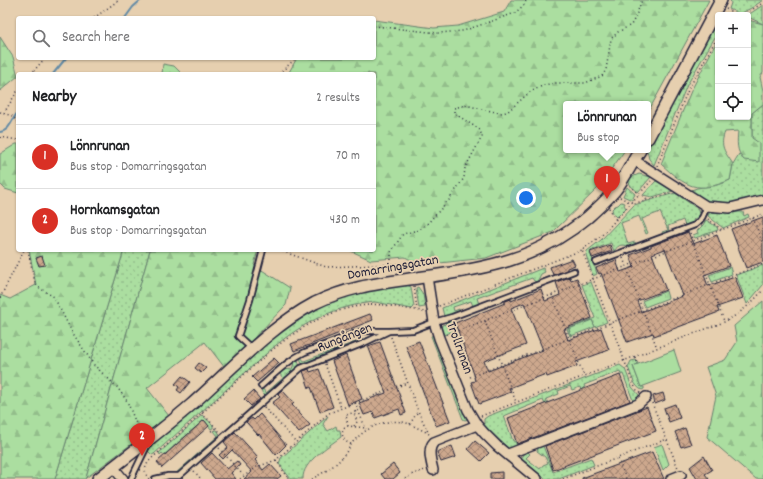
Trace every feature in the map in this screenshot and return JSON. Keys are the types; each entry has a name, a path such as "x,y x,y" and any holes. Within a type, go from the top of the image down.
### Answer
{"street":[{"path":"651,133 723,4"},
{"name":"Domarringsgatan","path":"98,479 190,406 287,320 331,296 361,286 487,267 511,260 540,248 578,224 600,206 615,190 638,153"},
{"path":"634,160 678,189 705,210 730,208 763,200"},
{"name":"Trollrunan","path":"427,277 427,310 431,324 440,338 465,402 475,422 493,442 537,479"},
{"path":"508,454 638,404 646,397"},
{"path":"433,470 430,458 431,445 434,442 475,422"},
{"path":"113,468 123,479"},
{"path":"671,479 681,475"}],"lane":[{"path":"596,262 688,228 699,222 705,210"},
{"path":"253,349 238,336 250,300 262,252"},
{"name":"Rungången","path":"155,479 168,476 179,476 301,368 364,343 389,331 413,330 452,317 574,271"},
{"path":"261,386 296,356 305,352 362,331 389,331"},
{"path":"131,479 150,439"}],"path":[{"path":"97,16 119,0"},
{"path":"376,26 438,33 463,31 515,13 525,4 526,0"},
{"path":"391,264 391,252 403,234 418,230 428,223 449,200 464,178 465,168 482,137 480,130 454,114 454,108 466,104 500,113 507,112 530,92 544,84 585,83 602,76 606,70 611,39 618,32 631,25 642,0"},
{"path":"749,12 763,3"},
{"path":"723,4 733,12"},
{"path":"149,479 145,471 147,463 277,346 298,331 318,320 342,310 370,304 427,310 582,250 602,235 651,180 688,90 715,41"},
{"path":"33,72 43,60"},
{"path":"281,72 294,60"},
{"path":"4,113 16,93"},
{"path":"0,112 12,116 16,120"},
{"path":"0,137 16,140"},
{"path":"622,180 649,200"},
{"path":"618,199 620,197 631,203 636,203 674,192 678,189"},
{"path":"609,208 616,220"},
{"path":"705,210 722,230"},
{"path":"440,338 763,214"},
{"path":"753,218 763,244"},
{"path":"688,228 724,322"},
{"path":"582,250 636,389 652,403 681,475"},
{"path":"0,298 23,252"},
{"path":"28,252 35,283 38,287 54,297 72,332 94,365 117,387 124,396 138,426 139,436"},
{"path":"285,252 326,267 391,264 407,265 412,270 414,278 417,310"},
{"path":"620,253 657,348"},
{"path":"470,377 609,322 763,264"},
{"path":"475,422 516,402 724,322 740,313 752,303 763,290"},
{"path":"552,295 584,376"},
{"path":"427,310 431,324"},
{"path":"485,321 516,402"},
{"path":"389,331 418,411 428,434 434,442"},
{"path":"635,356 638,364"},
{"path":"323,359 341,408"},
{"path":"240,479 257,467 276,460 323,418 341,408 407,383"},
{"path":"260,403 296,442"},
{"path":"355,403 366,430"},
{"path":"348,426 346,415 355,412 358,409"},
{"path":"410,424 418,411"},
{"path":"353,426 357,422 355,412"},
{"path":"202,413 224,436"},
{"path":"312,479 336,464 366,430 383,422 396,421 410,424 428,434"},
{"path":"352,445 348,444 344,440 342,434 343,428 353,426 366,430"},
{"path":"211,432 216,428"},
{"path":"563,479 618,459 666,439"},
{"path":"215,444 244,476"},
{"path":"618,459 626,479"},
{"path":"276,460 289,479"},
{"path":"190,466 201,479"},
{"path":"405,479 424,470 433,470"}],"green space":[{"path":"511,0 709,0 651,106 651,101 563,101 563,153 623,153 598,188 553,232 486,258 421,265 405,257 371,260 353,252 376,252 376,72 289,72 296,60 376,60 376,20 434,28 458,26 504,12"},
{"path":"730,0 763,0 744,12 736,12 729,9 731,3"},
{"path":"763,5 763,24 751,18 751,13"},
{"path":"751,21 763,24 763,73 760,77 763,91 763,104 752,113 752,138 759,143 759,162 744,160 741,157 737,139 738,131 725,132 723,137 725,152 733,164 730,180 709,187 692,186 685,183 661,164 691,91 715,45 715,120 751,120"},
{"path":"715,25 715,37 687,85 654,165 649,159 648,153 651,153 651,138 703,43"},
{"path":"0,37 13,57 17,72 16,78 0,91"},
{"path":"163,64 174,66 180,72 162,72"},
{"path":"763,104 763,197 740,204 711,203 688,191 717,185 730,180 733,164 739,154 744,160 752,138 752,113"},
{"path":"16,144 16,192 5,189 0,184 0,154"},
{"path":"639,174 651,177 638,192 628,181 632,177"},
{"path":"656,181 673,191 652,197 643,195"},
{"path":"627,187 635,194 632,200 623,196"},
{"path":"675,193 698,209 699,216 693,220 694,222 685,226 683,220 668,226 669,232 663,234 662,232 668,230 660,212 642,219 648,233 646,234 639,216 621,223 628,244 635,242 636,244 630,247 621,245 614,251 611,243 590,251 597,274 593,276 586,255 587,251 601,240 634,205"},
{"path":"621,202 625,203 624,205 626,208 617,217 613,213 612,209"},
{"path":"711,212 743,212 744,216 748,214 749,217 723,228 708,216"},
{"path":"706,220 717,227 718,230 695,238 693,235 698,233 697,231"},
{"path":"29,252 123,252 55,479 0,479 0,295 10,299 36,285"},
{"path":"123,252 149,252 86,478 55,479"},
{"path":"149,252 257,252 254,265 290,288 286,305 225,368 205,342 147,388 169,416 86,478"},
{"path":"763,265 763,285 747,304 736,275"},
{"path":"730,267 732,274 712,282 709,275"},
{"path":"543,268 545,272 541,274 537,282 532,278 477,298 479,304 473,306 471,301 453,307 454,311 459,309 460,311 444,316 442,308"},
{"path":"591,282 607,322 595,327 592,320 569,329 570,336 567,329 595,318 582,285"},
{"path":"407,285 411,287 414,307 412,309 375,302 335,311 310,322 286,337 275,346 154,454 152,455 148,451 157,441 278,334 304,316 333,301 351,295"},
{"path":"418,287 423,294 425,307 419,308 416,288"},
{"path":"666,291 668,298 645,307 642,301"},
{"path":"763,301 763,479 756,479 707,437 716,396 706,367 725,360 737,342 734,326"},
{"path":"592,320 595,327 571,336 569,329"},
{"path":"453,321 456,330 444,335 441,329 442,325 446,324 445,322"},
{"path":"435,334 469,419 463,419 431,336"},
{"path":"369,337 367,341 305,364 302,363 300,358 301,357 304,361"},
{"path":"674,350 681,372 641,387 633,366"},
{"path":"295,360 298,360 300,367 268,395 263,395 261,389 262,388 266,393 283,378 279,373 283,370 292,369"},
{"path":"636,360 638,364 633,366 641,387 644,387 642,390 635,383 628,367 631,361"},
{"path":"620,365 625,369 632,387 639,395 634,403 623,374 621,375 620,371 584,385 585,387 583,388 588,401 585,403 580,387 572,390 570,386 558,391 559,394 546,399 554,417 550,416 543,400 504,416 513,441 515,441 518,448 510,450 484,425 484,419 488,416"},
{"path":"202,415 213,425 213,428 211,429 204,420 164,455 162,453 160,455 159,453"},
{"path":"328,416 323,424 328,431 336,426 337,430 340,430 341,437 311,461 304,473 303,479 291,479 279,464 281,458"},
{"path":"217,430 221,436 182,472 177,474 176,473 218,436 214,431"},
{"path":"662,444 669,464 663,470 654,447"},
{"path":"543,446 553,472 591,458 594,465 559,479 545,479 521,458 523,454 528,452 530,454 526,458 540,469 543,465 548,463 545,457 537,451 538,448"}],"building":[{"path":"763,217 763,262 746,268 731,229"},
{"path":"688,232 693,244 717,235 729,266 704,275 708,286 735,277 743,298 717,307 719,312 654,336 653,333 627,342 601,273 599,274 596,268 616,260 620,272 634,267 630,255","holes":["665,249 683,296 641,312 637,301 666,290 652,254"]},
{"path":"610,245 612,251 592,258 590,252"},
{"path":"42,256 45,265 39,266 36,258"},
{"path":"572,259 575,265 567,268 567,270 553,275 550,267"},
{"path":"570,277 571,280 577,278 592,318 564,329 568,340 601,328 609,350 576,362 577,366 547,377 546,374 509,388 511,392 479,404 471,382 475,381 475,377 455,323 505,303 505,301 511,299 511,301 541,289 545,301 560,295 556,282","holes":["524,303 543,350 488,371 484,361 526,345 511,308"]},
{"path":"370,314 373,320 294,351 291,344"},
{"path":"419,341 450,421 436,426 406,346"},
{"path":"380,342 406,413 401,415 399,409 375,418 373,412 364,415 359,403 386,393 368,346"},
{"path":"346,355 362,399 348,405 332,361"},
{"path":"274,358 279,363 257,382 252,377"},
{"path":"199,363 206,368 201,373 195,368"},
{"path":"309,369 310,372 319,369 333,407 320,412 311,387 309,388 303,371"},
{"path":"620,375 630,401 517,444 508,418"},
{"path":"182,376 190,382 181,393 177,390 179,387 175,384"},
{"path":"282,390 294,403 292,405 310,425 299,433 272,403 280,397 278,395"},
{"path":"253,391 260,399 251,406 244,399"},
{"path":"663,393 665,400 655,404 653,396"},
{"path":"675,404 680,418 669,422 664,408"},
{"path":"647,407 656,431 553,470 545,446"},
{"path":"260,414 286,445 276,455 259,434 258,435 246,422 252,418 254,420"},
{"path":"204,420 209,426 162,468 157,462"},
{"path":"685,428 691,444 681,447 675,432"},
{"path":"235,432 258,457 255,460 263,470 270,464 281,476 277,479 244,479 252,472 232,450 223,459 219,455 228,447 224,442"},
{"path":"475,441 489,453 481,461 468,449"},
{"path":"452,446 456,457 441,462 437,452"},
{"path":"652,452 664,479 582,479 582,478"},
{"path":"212,453 227,469 237,461 240,465 231,473 236,479 215,479 201,463"},
{"path":"704,456 712,470 705,474 709,479 697,479 690,467"},
{"path":"393,464 400,473 393,479 385,479 381,474"},
{"path":"502,472 502,479 490,479 490,473"}],"waterway":[{"path":"126,16 133,7 141,0"},
{"path":"55,72 64,60"},
{"path":"0,132 9,127 16,115"}],"place":[{"name":"Lönnrunan","path":"607,199"},
{"name":"Hornkamsgatan","path":"142,456"}]}
